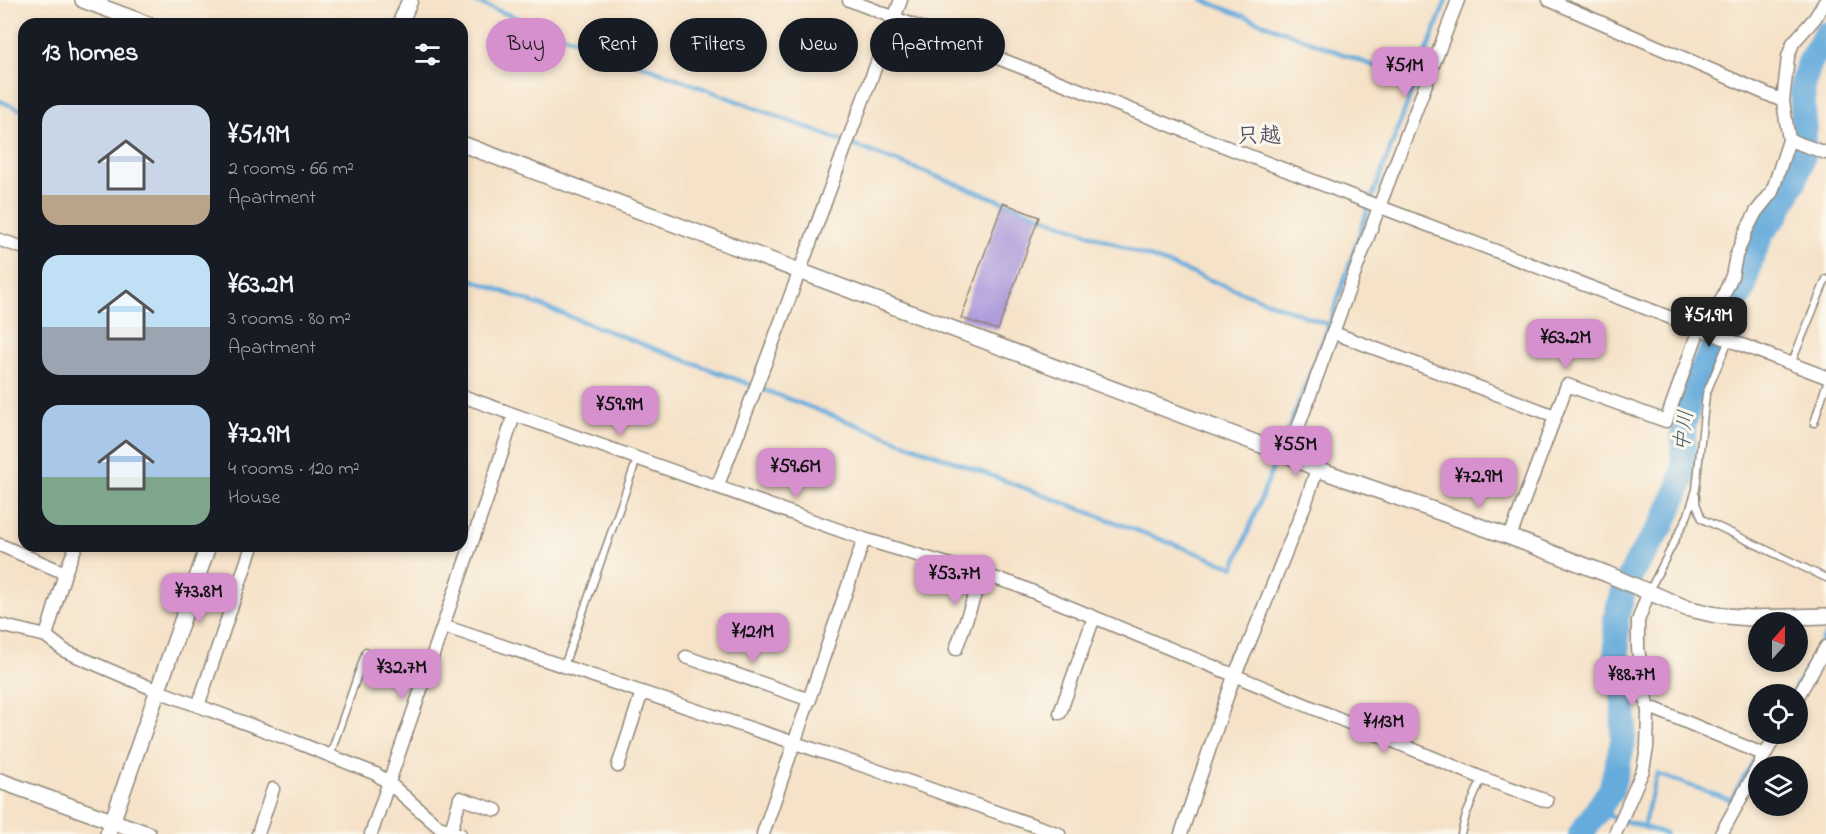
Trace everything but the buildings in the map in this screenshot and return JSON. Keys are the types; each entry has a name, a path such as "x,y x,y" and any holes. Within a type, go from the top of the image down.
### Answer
{"street":[{"path":"83,0 131,18"},
{"path":"402,18 410,0"},
{"path":"849,0 894,18 901,0"},
{"path":"1288,456 1458,0"},
{"path":"1549,0 1783,101"},
{"path":"1510,537 1567,385 1666,421 1699,328 1707,322 1721,301 1732,276 1736,256 1746,231 1756,212 1772,192 1793,141 1783,101 1788,57 1793,43 1815,18 1826,0"},
{"path":"1005,61 1826,378"},
{"path":"717,487 767,362 874,72"},
{"path":"1793,141 1826,153"},
{"path":"468,146 1288,456 1317,469 1510,537 1649,591 1686,608 1716,615 1749,618 1826,616"},
{"path":"0,240 18,246"},
{"path":"1334,333 1555,416"},
{"path":"468,398 864,539 1014,584 1482,778 1547,801"},
{"path":"371,834 491,488 514,415"},
{"path":"1181,834 1234,676 1306,502 1317,469"},
{"path":"763,834 864,539"},
{"path":"0,545 65,573"},
{"path":"46,636 74,552"},
{"path":"110,828 206,552"},
{"path":"198,706 250,552"},
{"path":"956,649 982,574"},
{"path":"1620,832 1643,770 1647,748 1648,712 1638,649 1638,621 1649,591"},
{"path":"1060,713 1094,617"},
{"path":"0,626 46,636 65,651 158,691 376,774 439,827 456,832 460,798 496,810"},
{"path":"442,626 795,743 1059,834"},
{"path":"1805,684 1826,647"},
{"path":"686,657 810,700"},
{"path":"618,766 642,692"},
{"path":"1655,709 1765,755 1771,744"},
{"path":"0,781 110,828 148,834"},
{"path":"1721,834 1748,785"},
{"path":"258,834 273,789"}],"lane":[{"path":"1791,364 1826,279"},
{"path":"1729,339 1706,394 1696,489 1696,503 1702,519 1826,578"},
{"path":"1814,423 1826,385"},
{"path":"564,666 637,459"},
{"path":"1649,591 1688,515 1696,489"},
{"path":"329,756 366,651"},
{"path":"1461,834 1482,778"}],"waterway":[{"path":"470,0 1329,325"},
{"path":"1202,0 1416,82"},
{"path":"468,278 1234,567 1329,325 1370,203 1446,0"},
{"name":"中川","path":"1581,834 1611,790 1623,742 1624,704 1617,655 1616,618 1623,591 1638,561 1664,522 1681,482 1684,463 1683,429 1690,394 1743,289 1750,261 1762,232 1777,214 1795,180 1803,154 1802,87 1809,64 1826,34"},
{"path":"0,101 18,108"},
{"path":"1798,684 1826,634"},
{"path":"1643,827 1657,774 1731,800 1763,744"},
{"path":"1597,812 1666,834"}],"district":[{"name":"只越","path":"1259,137"}]}
